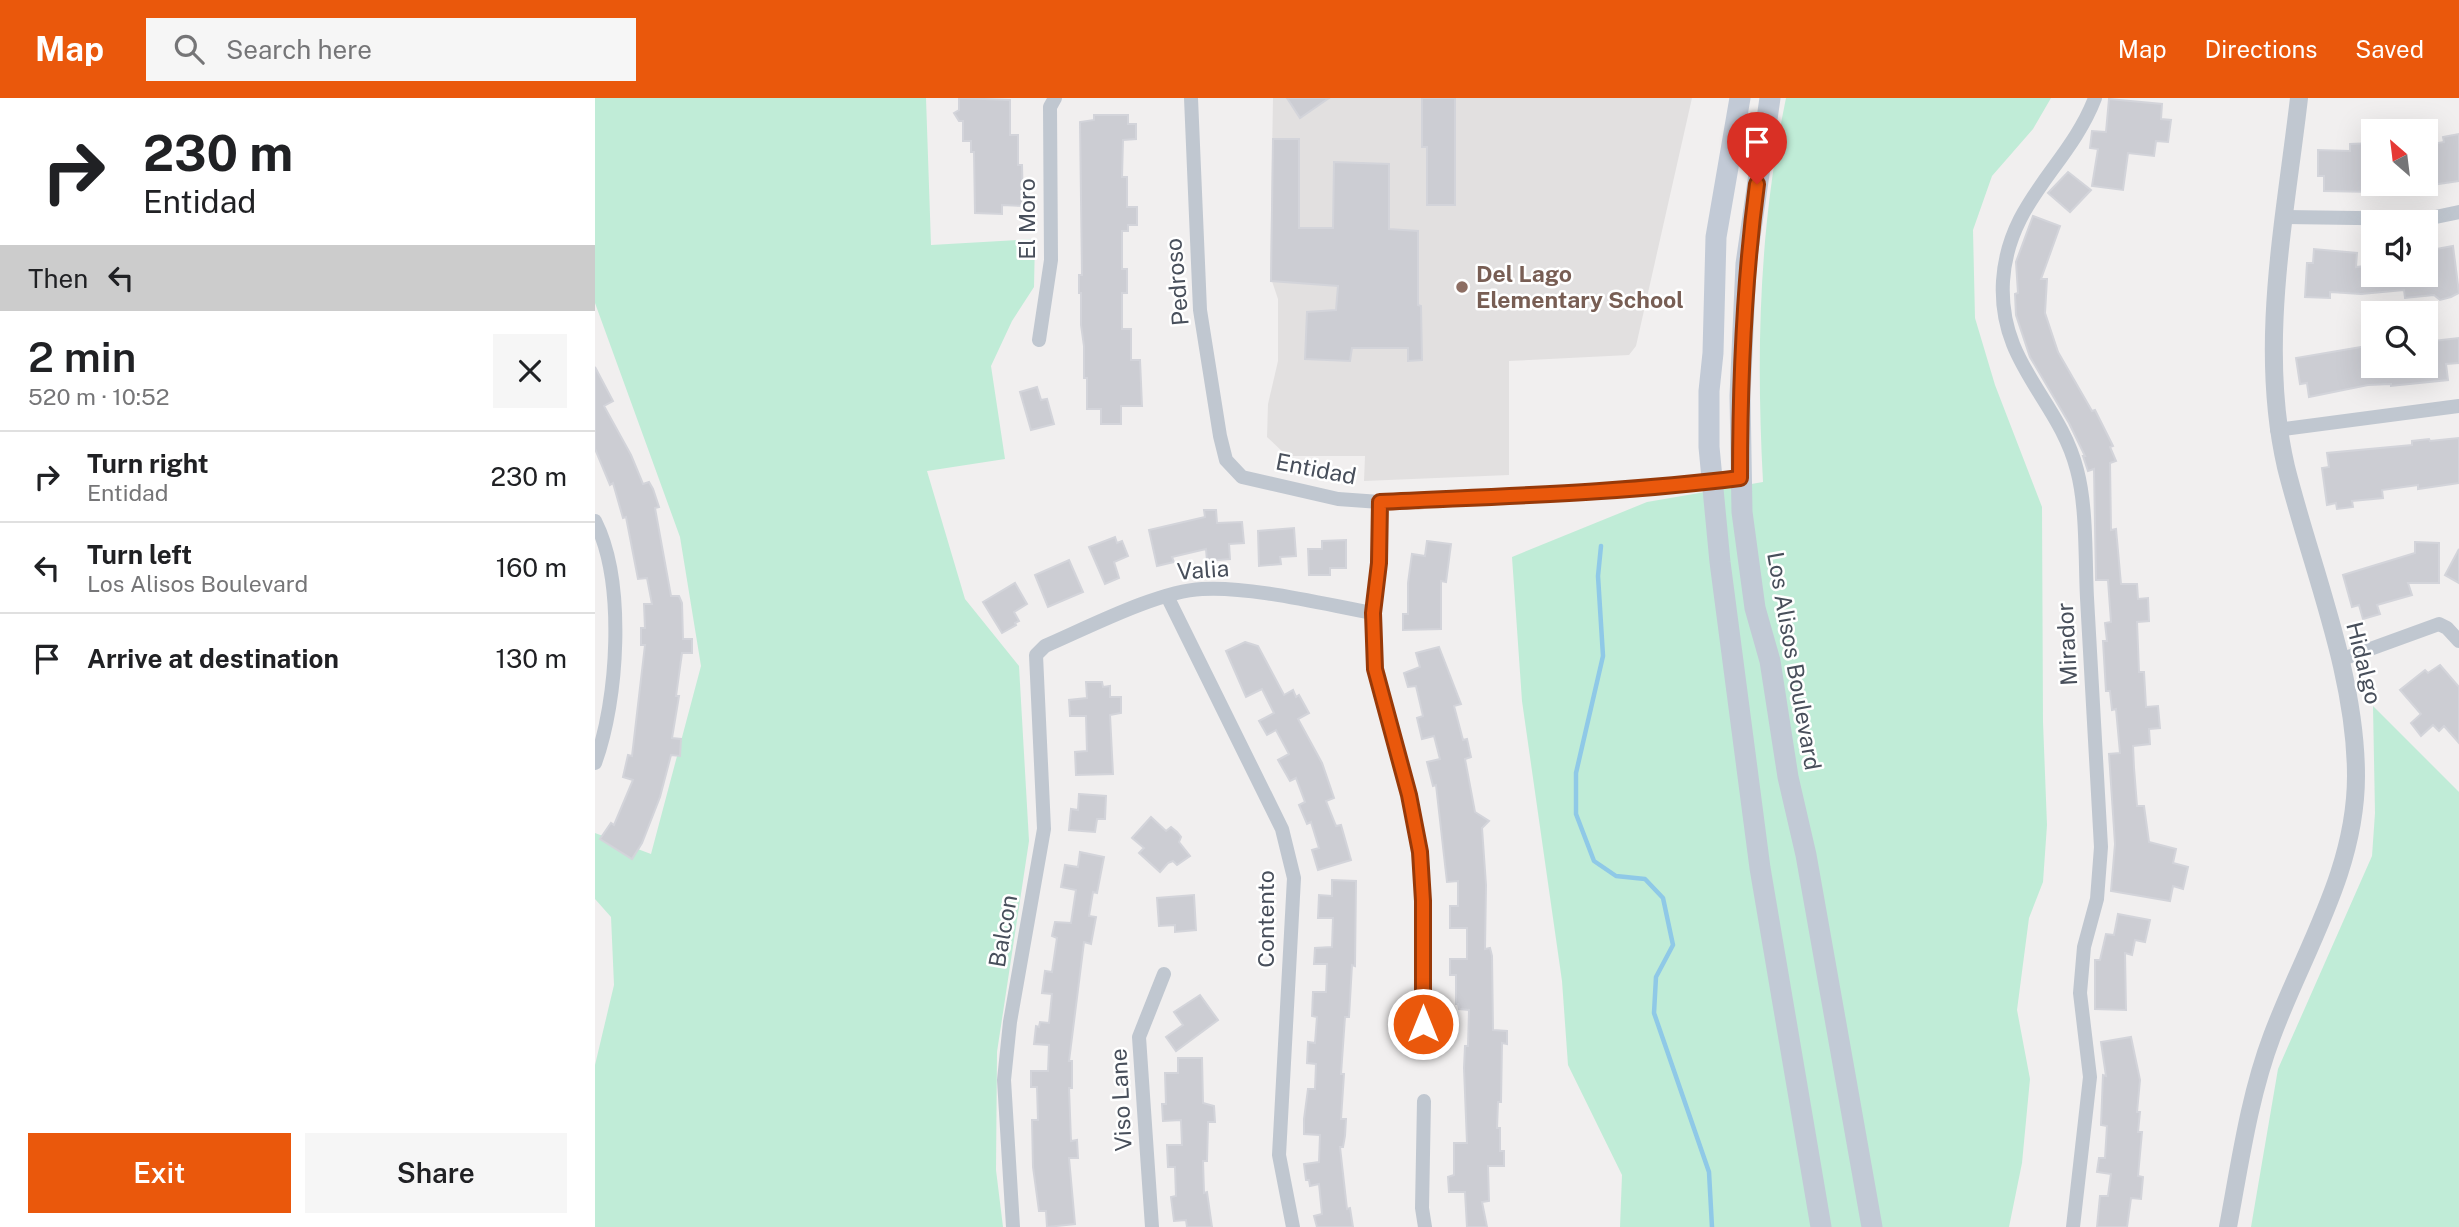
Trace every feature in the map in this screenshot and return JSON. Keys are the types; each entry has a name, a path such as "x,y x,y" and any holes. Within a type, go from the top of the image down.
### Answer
{"main road":[{"path":"1740,98 1716,237 1713,353 1709,391 1712,482 1760,868 1821,1227"},
{"name":"Los Alisos Boulevard","path":"1770,98 1746,264 1740,396 1740,478 1755,608 1770,661 1788,777 1806,855 1872,1227"}],"street":[{"name":"El Moro","path":"1039,340 1051,260 1050,107 1055,98"},
{"name":"Pedroso","path":"1191,98 1201,310 1213,403 1226,460"},
{"name":"Mirador","path":"2073,1227 2090,1077 2080,993 2084,947 2098,900 2101,847 2084,529 2077,471 2062,432 2025,373 2011,342 2004,314 2003,280 2009,247 2021,214 2039,184 2077,137 2095,98"},
{"name":"Hidalgo","path":"2228,1227 2259,1076 2272,1037 2330,902 2344,862 2356,778 2349,692 2277,430 2272,383 2274,327 2299,98"},
{"path":"2285,217 2426,219 2459,212"},
{"path":"2277,430 2459,406"},
{"name":"Entidad","path":"1226,460 1242,477 1338,499 1380,502 1544,495 1740,478"},
{"path":"1380,502 1379,563 1373,613 1375,669 1409,795 1420,852 1423,901 1423,1048"},
{"path":"595,522 601,534 613,594 615,664 605,736 595,763"},
{"name":"Valia","path":"1045,646 1167,596 1201,589 1240,590 1373,613"},
{"name":"Contento","path":"1167,596 1282,829 1294,878 1279,1155 1293,1227"},
{"path":"2340,660 2439,624 2447,628 2459,641"},
{"name":"Balcon","path":"1013,1227 1004,1080 1010,1022 1044,829 1036,655 1045,646"},
{"name":"Viso Lane","path":"1152,1227 1139,1037 1164,975"},
{"path":"1424,1101 1422,1208 1425,1227"}],"shaded area":[{"name":"Del Lago Elementary School","path":"1273,98 1692,98 1636,346 1629,355 1509,361 1509,475 1364,481 1365,456 1287,456 1267,437 1268,404 1278,361 1278,299 1270,275"}],"green space":[{"path":"595,98 926,98 931,245 1035,239 1034,287 1012,321 991,366 1005,459 927,471 965,599 1019,666 1029,841 997,1052 996,1170 1003,1227 595,1227 595,1065 614,985 611,917 595,899 595,833 651,854 701,666 680,537 595,303"},
{"path":"1786,98 2051,98 2033,129 1992,176 1973,230 1975,318 1995,385 2042,507 2043,722 2047,825 2043,882 2029,918 2017,1010 2030,1079 2022,1163 2009,1227 1620,1227 1622,1175 1568,1065 1562,981 1522,701 1512,557 1647,502 1763,482 1760,384 1762,289 1770,195"},
{"path":"2373,706 2459,792 2459,1227 2251,1227 2278,1069 2372,856 2375,813"}],"building":[{"path":"959,98 1010,100 1010,135 1018,135 1018,165 1022,165 1023,206 1002,205 1002,214 975,213 974,152 971,152 971,141 963,141 963,121 959,121 954,113 959,110"},
{"path":"1287,98 1329,98 1300,118"},
{"path":"1422,98 1455,98 1455,205 1427,205 1427,147 1422,147"},
{"path":"2109,99 2162,104 2161,119 2171,120 2168,142 2156,141 2154,156 2128,153 2123,190 2092,186 2098,149 2090,148 2092,131 2106,132"},
{"path":"1094,115 1128,115 1128,124 1136,124 1136,139 1123,140 1122,177 1127,177 1127,207 1137,207 1137,225 1128,225 1128,231 1122,231 1122,269 1127,269 1127,293 1122,293 1122,329 1131,329 1131,360 1140,360 1142,406 1121,406 1121,424 1101,424 1101,409 1087,409 1087,378 1084,378 1079,293 1079,275 1082,275 1080,122 1094,120"},
{"path":"2459,134 2459,181 2438,184 2438,143 2444,142 2443,137"},
{"name":"Del Lago Elementary School","path":"1273,139 1299,139 1299,228 1333,228 1334,162 1389,164 1389,229 1418,231 1418,305 1421,306 1422,360 1408,361 1408,348 1352,348 1350,361 1305,359 1307,312 1336,310 1338,286 1271,281"},
{"path":"2350,144 2361,144 2361,192 2324,191 2324,176 2318,176 2318,150 2350,151"},
{"path":"2068,172 2091,190 2070,212 2048,193"},
{"path":"2033,216 2060,226 2041,279 2047,279 2045,313 2058,352 2092,411 2095,410 2113,446 2110,447 2116,461 2110,463 2111,530 2116,529 2121,584 2137,584 2138,599 2148,598 2149,621 2137,622 2139,672 2144,672 2146,707 2158,706 2160,728 2149,729 2150,744 2133,746 2134,768 2137,806 2144,806 2149,842 2176,849 2173,863 2188,867 2183,889 2173,886 2170,901 2111,891 2115,844 2109,754 2120,753 2116,709 2112,710 2110,691 2106,691 2103,641 2107,641 2105,623 2111,622 2108,580 2096,580 2094,469 2088,471 2085,456 2069,423 2030,357 2016,315 2016,262"},
{"path":"2453,246 2459,293 2451,297 2440,300 2434,295 2405,298 2404,290 2361,294 2330,292 2330,298 2305,297 2307,263 2313,263 2314,249 2357,253 2356,267 2361,266 2361,287 2438,287 2438,249"},
{"path":"2459,338 2459,363 2446,364 2448,380 2391,386 2368,385 2309,397 2307,383 2300,384 2296,358 2361,347 2361,378 2438,378 2438,340"},
{"path":"595,367 613,401 604,406 631,455 643,484 649,482 653,489 659,507 655,508 671,596 679,596 682,603 683,639 692,639 692,653 682,653 676,696 679,696 672,738 681,739 680,756 671,755 660,797 642,843 632,859 600,839 611,823 614,825 633,780 623,777 628,755 632,756 645,645 641,645 641,628 645,628 644,604 652,604 647,578 638,579 626,517 623,518 613,483 610,485 595,449"},
{"path":"1037,387 1041,400 1047,399 1054,424 1031,430 1020,392"},
{"path":"2459,438 2459,483 2418,489 2418,485 2382,490 2383,498 2352,501 2353,507 2337,509 2336,503 2327,505 2322,468 2329,467 2327,453 2412,445 2412,441 2429,439"},
{"path":"1204,510 1216,510 1217,523 1242,522 1244,543 1229,544 1230,559 1207,561 1206,549 1172,557 1174,562 1157,566 1149,530 1205,517"},
{"path":"1294,528 1296,556 1280,557 1281,564 1259,566 1258,531"},
{"path":"1115,537 1117,543 1122,541 1128,556 1114,562 1119,578 1105,584 1089,547"},
{"path":"1346,540 1346,568 1330,568 1330,575 1309,575 1308,549 1322,549 1322,541"},
{"path":"1427,541 1451,544 1446,582 1441,581 1441,629 1403,630 1403,614 1408,614 1412,554 1425,556"},
{"path":"2415,542 2439,543 2439,583 2408,583 2412,595 2377,605 2380,614 2363,619 2359,605 2352,607 2343,575 2415,553"},
{"path":"2459,549 2459,583 2445,575"},
{"path":"1069,560 1083,592 1048,607 1035,575"},
{"path":"1015,583 1027,604 1014,612 1019,621 1016,625 1002,633 983,602"},
{"path":"1245,642 1258,646 1284,695 1293,690 1309,713 1298,719 1322,763 1334,798 1326,801 1336,826 1341,825 1351,860 1318,870 1312,850 1319,848 1311,822 1307,824 1299,805 1305,802 1296,778 1290,781 1278,760 1289,754 1276,730 1267,735 1259,721 1274,713 1262,689 1246,697 1226,651"},
{"path":"1439,647 1461,704 1454,706 1463,740 1467,739 1471,757 1465,759 1475,812 1489,821 1482,828 1486,885 1485,949 1490,948 1492,956 1493,1030 1507,1031 1507,1044 1502,1043 1501,1102 1498,1102 1497,1128 1500,1128 1500,1151 1504,1151 1504,1166 1488,1166 1489,1201 1482,1202 1487,1227 1467,1227 1465,1192 1449,1192 1448,1177 1454,1175 1454,1143 1467,1143 1464,1068 1469,1010 1459,1009 1456,1004 1456,975 1450,975 1450,959 1467,959 1467,928 1450,928 1450,906 1458,906 1458,881 1447,882 1436,785 1433,786 1427,762 1440,759 1434,736 1422,739 1417,718 1423,716 1416,686 1408,687 1404,673 1420,667 1416,653"},
{"path":"2440,665 2459,687 2459,743 2444,726 2439,731 2433,725 2421,736 2411,723 2421,714 2400,690 2425,670 2428,673"},
{"path":"1086,682 1102,682 1103,687 1110,686 1110,697 1121,697 1121,713 1110,715 1113,774 1076,775 1075,752 1087,751 1086,716 1070,716 1069,700 1087,698"},
{"path":"1079,794 1106,796 1105,819 1097,819 1095,832 1069,830 1071,809 1078,810"},
{"path":"1151,817 1166,831 1171,827 1177,832 1181,837 1179,842 1190,856 1177,865 1173,861 1168,863 1160,872 1139,853 1144,848 1132,838"},
{"path":"1080,852 1104,857 1089,916 1096,917 1091,944 1084,942 1069,1061 1072,1061 1072,1088 1069,1088 1071,1141 1077,1140 1078,1158 1069,1158 1075,1224 1047,1227 1046,1211 1039,1211 1033,1167 1032,1120 1038,1120 1037,1087 1031,1087 1031,1071 1048,1071 1049,1045 1034,1044 1036,1026 1039,1027 1040,1022 1049,1023 1052,994 1042,993 1045,971 1052,972 1057,938 1052,936 1055,922 1071,923 1076,890 1061,887 1065,865 1078,867"},
{"path":"1332,880 1356,881 1355,966 1352,965 1349,1017 1345,1017 1341,1074 1344,1074 1341,1119 1346,1119 1345,1136 1343,1147 1340,1147 1347,1209 1350,1208 1353,1227 1317,1227 1314,1216 1322,1214 1319,1184 1310,1186 1309,1180 1306,1180 1304,1164 1319,1162 1320,1135 1304,1134 1304,1119 1308,1089 1315,1089 1316,1064 1307,1063 1308,1042 1315,1043 1317,1017 1312,1016 1313,992 1326,992 1327,964 1314,964 1315,948 1332,947 1333,918 1318,918 1319,895 1332,896"},
{"path":"1194,895 1196,930 1175,932 1175,925 1159,926 1157,898"},
{"path":"2118,914 2150,920 2145,942 2135,940 2132,955 2125,953 2126,1010 2095,1009 2095,960 2100,960 2106,934 2114,935"},
{"path":"1200,995 1218,1020 1176,1051 1166,1037 1183,1025 1174,1012"},
{"path":"2131,1037 2140,1080 2137,1112 2140,1112 2138,1132 2142,1132 2138,1176 2143,1177 2141,1199 2131,1198 2127,1227 2097,1227 2100,1196 2108,1196 2111,1174 2097,1172 2099,1158 2105,1158 2107,1126 2101,1125 2103,1075 2106,1076 2101,1042"},
{"path":"1178,1058 1202,1058 1203,1103 1214,1106 1215,1122 1208,1122 1207,1161 1203,1161 1204,1193 1207,1192 1212,1227 1187,1227 1186,1220 1174,1221 1171,1197 1176,1196 1175,1167 1168,1167 1167,1145 1182,1145 1181,1120 1163,1121 1162,1104 1166,1104 1165,1073 1178,1073"}],"waterway":[{"path":"1601,546 1598,576 1603,656 1576,773 1576,814 1594,861 1616,876 1645,879 1663,898 1673,945 1656,977 1654,1013 1709,1172 1712,1227"}],"place":[{"name":"Del Lago Elementary School","path":"1462,287"}],"route":[{"path":"1423,1024 1424,953 1420,852 1409,795 1375,669 1373,613 1379,563 1380,502 1544,495 1690,485 1740,478 1740,396 1746,264 1757,184"}]}
